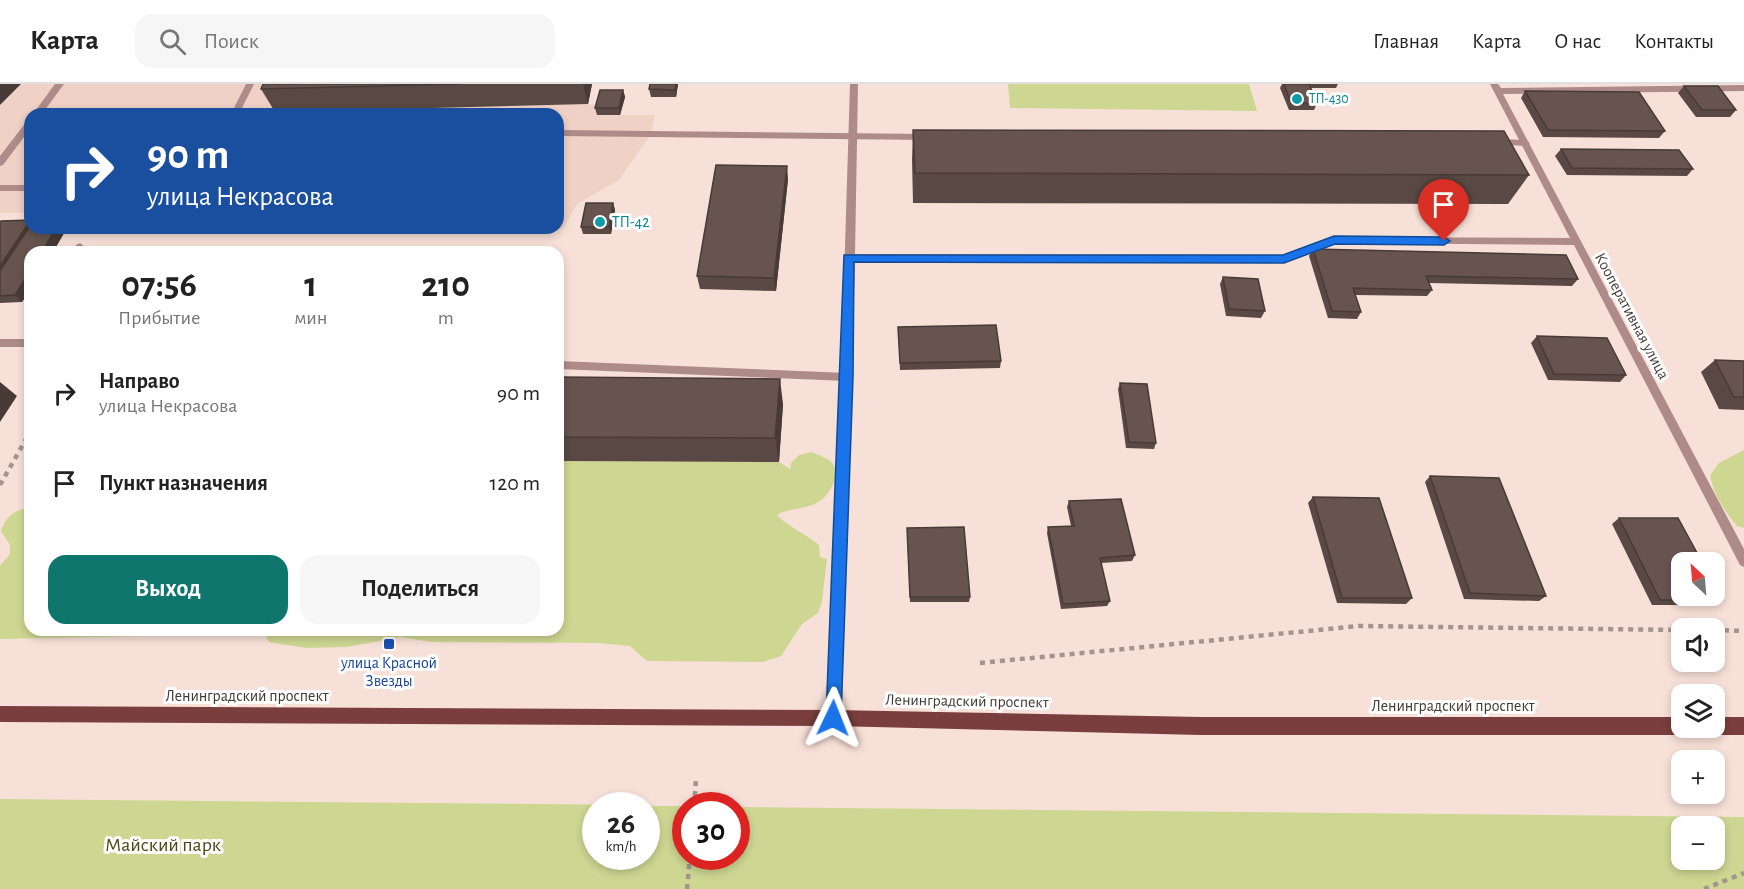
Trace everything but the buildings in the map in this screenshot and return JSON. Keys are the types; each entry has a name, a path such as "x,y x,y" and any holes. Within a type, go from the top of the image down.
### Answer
{"main road":[{"name":"Ленинградский проспект","path":"0,714 833,718 1201,726 1671,726"},
{"path":"1725,726 1744,726"}],"street":[{"path":"42,108 60,84"},
{"path":"238,108 250,84"},
{"path":"833,718 847,377 854,84"},
{"path":"1496,88 1744,88"},
{"name":"Кооперативная улица","path":"1496,88 1744,561"},
{"path":"0,163 24,131"},
{"path":"564,133 935,137"},
{"path":"1489,142 1525,143"},
{"path":"0,188 24,188"},
{"path":"849,258 1284,259 1334,240 1577,242"},
{"path":"0,343 24,343"},
{"path":"564,365 847,377"}],"path":[{"path":"1,482 24,442"},
{"path":"980,663 1359,626 1671,630"},
{"path":"1725,630 1744,631"},
{"path":"695,792 696,780"},
{"path":"687,889 689,870"},
{"path":"1704,889 1744,873"}],"shaded area":[{"path":"21,84 288,84 588,104 599,105 597,115 655,115 651,134 619,180 577,204 564,227 564,108 24,108 24,213 0,213 0,105"}],"green space":[{"path":"1008,84 1249,84 1257,111 1010,108"},
{"path":"1744,450 1744,528 1737,526 1724,508 1714,490 1710,475 1719,463"},
{"path":"811,452 828,459 835,467 835,477 825,497 816,503 777,515 819,545 820,557 827,559 822,601 818,613 802,624 781,656 763,662 647,661 630,646 598,643 432,642 401,637 346,647 306,648 269,642 266,636 564,636 564,461 779,462 790,469 791,463 799,455"},
{"path":"24,509 24,636 146,636 0,639 0,566 10,554 10,545 1,531 12,514"},
{"name":"Майский парк","path":"0,799 582,805 582,870 660,870 660,806 672,806 672,870 750,870 750,807 1671,816 1671,870 1725,870 1725,817 1744,817 1744,889 0,889"}],"place":[{"name":"ТП-430","path":"1297,99"},
{"name":"ТП-42","path":"600,222"},
{"name":"улица Красной Звезды","path":"389,644"}],"route":[{"path":"833,718 847,377 849,258 1284,259 1334,240 1444,241"}]}
